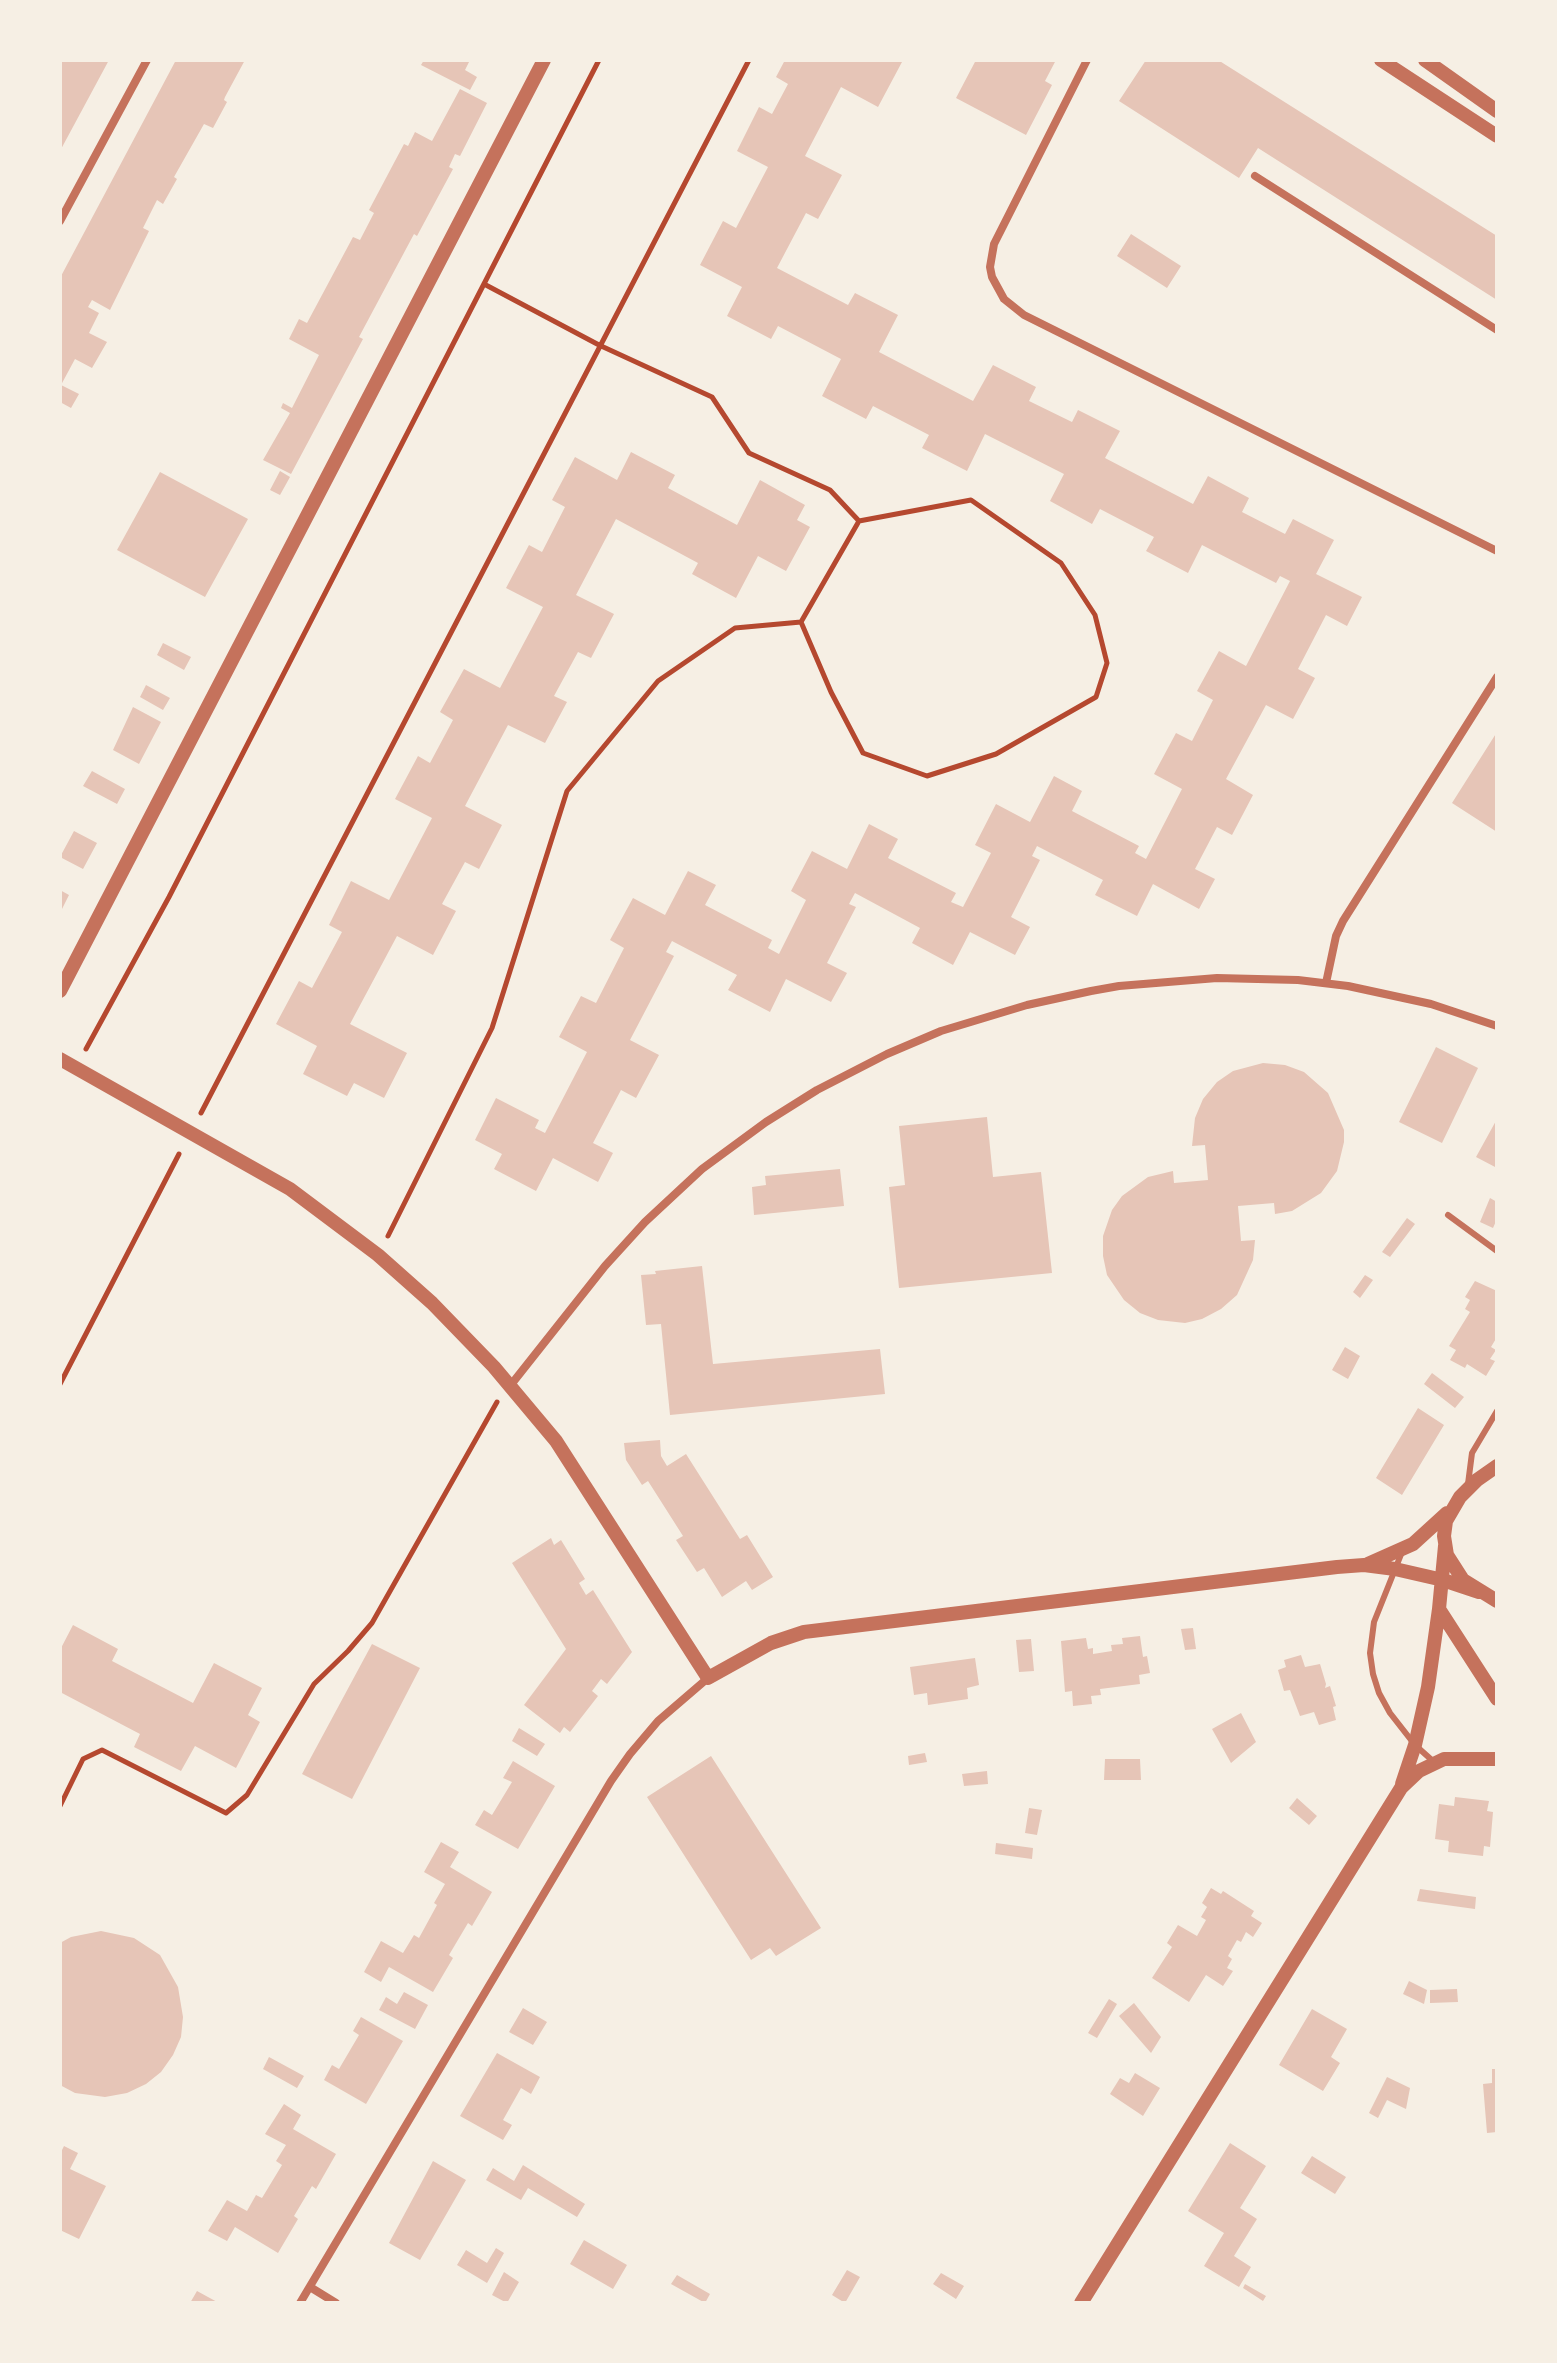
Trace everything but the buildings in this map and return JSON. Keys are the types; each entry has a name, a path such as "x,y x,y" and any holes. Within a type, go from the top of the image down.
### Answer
{"street":[{"path":"60,221 147,60"},
{"path":"60,991 544,60"},
{"path":"1087,60 994,244 990,267 1004,299 1024,315 1497,551"},
{"path":"1381,60 1497,136"},
{"path":"1425,60 1497,111"},
{"path":"1255,176 1497,330"},
{"path":"1326,983 1336,936 1349,911 1497,677"},
{"path":"510,1386 605,1266 645,1222 692,1178 766,1122 863,1065 941,1031 999,1012 1119,986 1217,978 1326,983 1420,1001 1497,1026"},
{"path":"60,1059 290,1189 378,1255 453,1324 556,1441 708,1678"},
{"path":"1364,1565 1403,1549 1422,1536 1468,1488 1497,1466"},
{"path":"1081,2303 1401,1788 1415,1745 1428,1687 1443,1580 1444,1529 1453,1507"},
{"path":"1445,1546 1457,1573 1479,1592"},
{"path":"300,2303 611,1781 658,1721 708,1678 763,1647 804,1632 1364,1565 1443,1580 1497,1601"},
{"path":"1439,1609 1497,1699"},
{"path":"1401,1788 1419,1771 1434,1763 1451,1758 1497,1759"},
{"path":"310,2287 336,2303"}],"lane":[{"path":"1448,1215 1497,1251"},
{"path":"1468,1488 1472,1453 1497,1411"},
{"path":"1403,1549 1374,1622 1371,1664 1375,1684 1384,1703 1415,1745 1434,1763"}],"path":[{"path":"75,1068 169,897 599,60"},
{"path":"60,1384 749,60"},
{"path":"484,284 599,345 712,397 749,453 830,490 859,521"},
{"path":"971,500 1061,563 1095,615 1107,663 1096,697 996,754 927,776 863,753 831,692 801,622 859,521 971,500"},
{"path":"378,1255 492,1028 567,791 658,681 735,628 801,622"},
{"path":"60,1806 83,1759 102,1750 226,1813 247,1795 314,1684 372,1623 494,1407 510,1386"}]}
